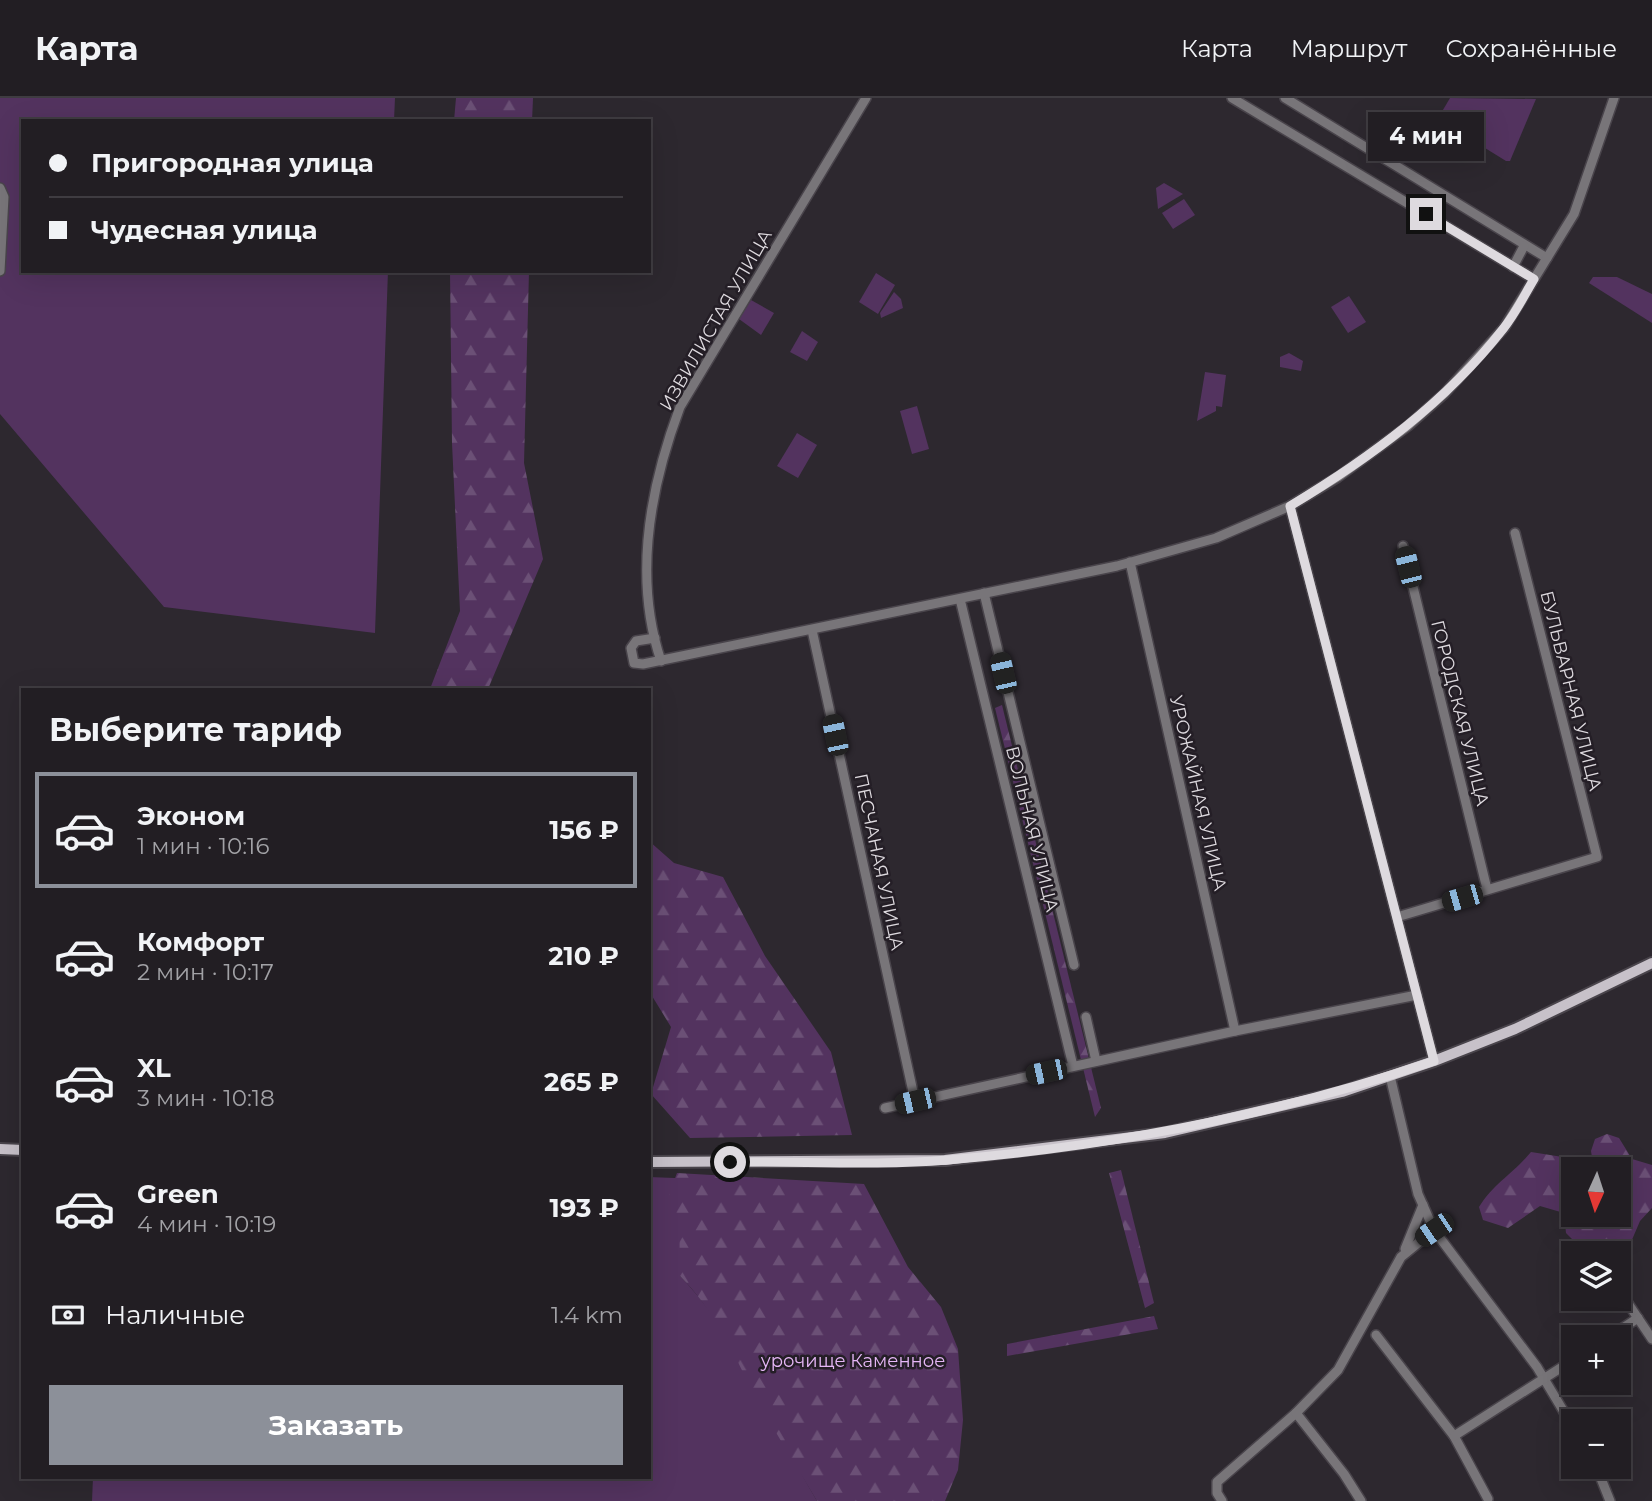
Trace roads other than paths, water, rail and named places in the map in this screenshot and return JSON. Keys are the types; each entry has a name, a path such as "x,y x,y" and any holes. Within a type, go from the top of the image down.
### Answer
{"main road":[{"path":"651,1162 945,1160 1192,1128 1283,1107 1434,1061 1515,1029 1652,963"},
{"path":"0,1149 21,1150"}],"street":[{"name":"ИЗВИЛИСТАЯ УЛИЦА","path":"661,661 648,584 653,494 661,458 680,407 866,98"},
{"path":"1232,98 1534,279"},
{"path":"1285,98 1547,258"},
{"path":"655,638 636,641 630,656 634,663 661,661 1130,562 1216,537 1290,506 1376,451 1444,394 1504,328 1574,214 1614,98"},
{"path":"0,188 4,197 0,271"},
{"path":"1513,267 1524,246"},
{"path":"1290,506 1434,1061"},
{"name":"БУЛЬВАРНАЯ УЛИЦА","path":"1487,889 1597,857 1515,533"},
{"name":"ГОРОДСКАЯ УЛИЦА","path":"1403,546 1487,889"},
{"name":"УРОЖАЙНАЯ УЛИЦА","path":"1130,562 1236,1031"},
{"name":"ВОЛЬНАЯ УЛИЦА","path":"984,593 1074,965"},
{"name":"ВОЛЬНАЯ УЛИЦА","path":"960,599 1073,1066"},
{"name":"ПЕСЧАНАЯ УЛИЦА","path":"812,630 915,1101"},
{"path":"1397,917 1487,889"},
{"path":"885,1108 1236,1031 1417,995"},
{"path":"1086,1017 1096,1061"},
{"path":"1390,1076 1423,1205 1434,1230 1545,1378 1563,1409"},
{"path":"1222,1501 1217,1493 1217,1482 1296,1412 1338,1370 1402,1257 1423,1205"},
{"path":"1402,1257 1434,1230"},
{"path":"1631,1308 1652,1339"},
{"path":"1627,1325 1638,1318"},
{"path":"1376,1335 1454,1436 1488,1499"},
{"path":"1454,1436 1561,1368"},
{"path":"1296,1412 1344,1474 1361,1501"},
{"path":"1601,1479 1610,1501"}],"park label":[{"name":"урочище Каменное","path":"853,1361"}]}
